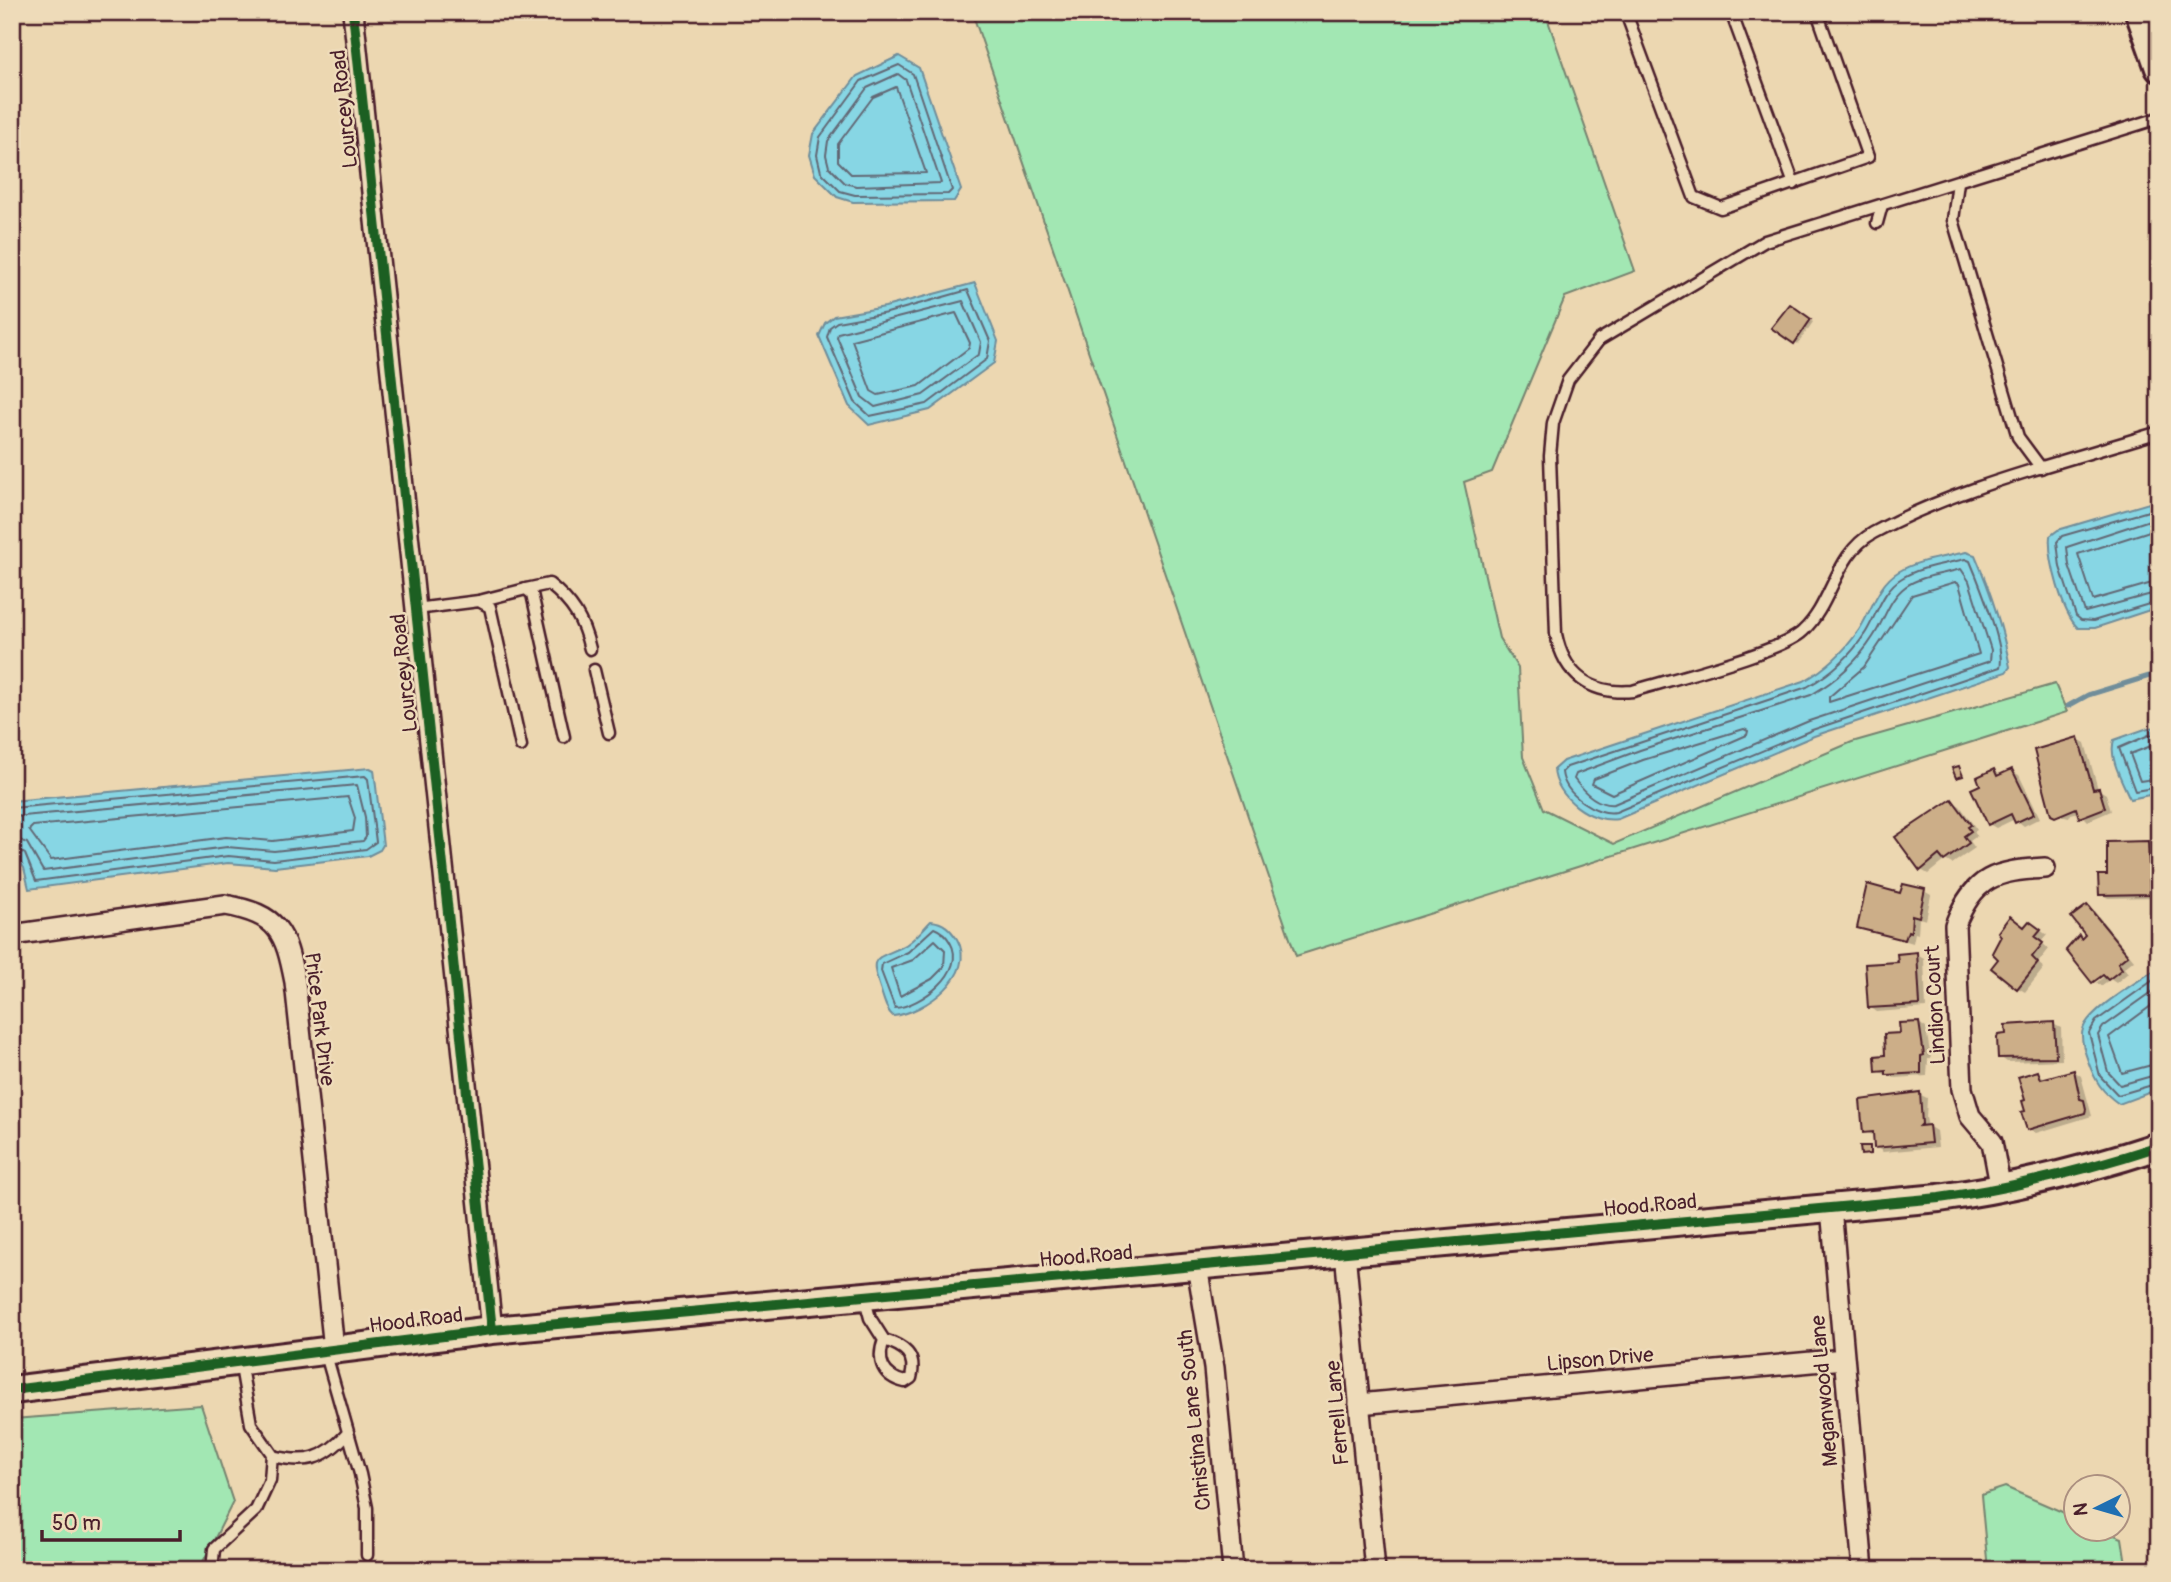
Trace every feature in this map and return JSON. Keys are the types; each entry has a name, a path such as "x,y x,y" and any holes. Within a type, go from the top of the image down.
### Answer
{"street":[{"name":"Lourcey Road","path":"353,12 492,1330"},
{"path":"2139,12 2159,68"},
{"name":"Lindion Court","path":"2001,1190 1992,1142 1970,1116 1962,1089 1955,925 1964,902 1981,882 2008,870 2045,868"},
{"name":"Price Park Drive","path":"12,934 225,905 255,910 275,923 288,943 295,982 329,1350"},
{"name":"Hood Road","path":"12,1390 492,1330 1831,1208 2001,1190 2105,1164 2159,1146"},
{"name":"Meganwood Lane","path":"1831,1208 1863,1570"},
{"name":"Ferrell Lane","path":"1345,1252 1375,1570"},
{"name":"Christina Lane South","path":"1197,1266 1214,1368 1233,1570"},
{"name":"Lipson Drive","path":"1359,1404 1844,1359"}],"lane":[{"path":"1636,12 1627,16 1694,197 1721,208 1868,157 1817,12"},
{"path":"1731,12 1794,184"},
{"path":"2159,118 1765,241 1599,340 1580,362 1559,402 1550,456 1556,634 1560,654 1570,671 1582,681 1615,693 1633,691 1777,646 1803,632 1815,618 1844,562 1856,546 1872,534 1958,495 2159,432"},
{"path":"1958,182 1953,220 2018,437 2041,468"},
{"path":"1877,223 1882,205"},
{"path":"416,609 479,601 550,584 569,600 584,625 590,649"},
{"path":"526,589 532,594 564,737"},
{"path":"479,601 490,607 522,746"},
{"path":"594,670 609,733"},
{"path":"864,1296 870,1318 884,1340"},
{"path":"329,1350 347,1434 367,1508 367,1555"},
{"path":"212,1570 214,1549 256,1510 270,1480 272,1456 251,1424 240,1361"},
{"path":"272,1456 293,1461 315,1458 330,1453 347,1434"}],"green space":[{"path":"972,12 1545,12 1635,271 1565,297 1492,472 1464,482 1499,638 1518,668 1523,757 1544,809 1614,844 1852,742 2055,684 2067,712 1296,956"},
{"path":"201,1405 233,1502 199,1570 12,1570 13,1419"},
{"path":"2005,1487 2062,1512 2062,1544 2123,1544 2127,1570 1988,1570 1981,1495"}],"water":[{"path":"899,56 919,68 961,190 954,201 853,202 837,197 815,175 809,155 813,134 857,76"},
{"path":"975,283 998,341 994,363 930,410 869,425 849,406 819,336 825,323 834,316 885,307"},
{"path":"2159,500 2159,607 2095,628 2078,628 2072,621 2057,585 2051,558 2050,536 2058,530"},
{"path":"1966,552 1975,555 1991,596 2010,667 2006,672 1814,736 1618,819 1587,813 1561,789 1554,769 1563,761 1804,681 1828,665 1847,645 1859,630 1880,590 1891,577 1931,559"},
{"path":"2159,727 2159,793 2130,799 2115,762 2114,740"},
{"path":"370,768 374,770 383,845 380,850 368,856 275,867 228,863 29,889 24,868 12,850 12,801"},
{"path":"931,921 946,927 957,939 962,953 960,966 945,990 932,1000 919,1008 893,1016 877,979 876,961 910,942"},
{"path":"2159,967 2159,1089 2119,1104 2100,1086 2093,1074 2083,1045 2083,1029 2087,1021 2105,1004"}],"building":[{"path":"1790,304 1811,319 1794,344 1771,328"},
{"path":"2078,737 2093,789 2099,788 2105,808 2079,818 2076,808 2055,817 2051,815 2034,750"},
{"path":"1959,766 1963,776 1956,778 1952,768"},
{"path":"1994,769 1997,776 2012,769 2034,814 2015,823 2011,814 1988,825 1971,789 1980,785 1977,777"},
{"path":"1952,799 1971,825 1968,827 1971,831 1964,836 1969,843 1944,861 1939,855 1920,871 1895,837"},
{"path":"2148,841 2150,894 2099,895 2098,875 2107,875 2107,842"},
{"path":"1867,884 1900,893 1903,884 1925,889 1919,917 1912,915 1911,932 1908,931 1905,940 1857,928"},
{"path":"2087,905 2128,955 2118,963 2122,969 2108,980 2103,975 2092,983 2066,950 2079,935 2081,939 2085,935 2071,917"},
{"path":"2010,916 2024,927 2029,921 2041,930 2035,937 2043,943 2032,957 2038,963 2017,989 1991,968 1998,959 1992,953 2001,936 1998,932"},
{"path":"1917,952 1920,1005 1868,1008 1865,964 1898,962 1897,954"},
{"path":"1919,1022 1924,1055 1921,1056 1921,1073 1886,1075 1886,1071 1876,1072 1875,1056 1885,1055 1884,1034 1900,1033 1899,1023"},
{"path":"2054,1022 2056,1057 1998,1058 1997,1038 1998,1035 2006,1034 2005,1025"},
{"path":"2074,1070 2080,1099 2084,1100 2085,1113 2027,1130 2021,1112 2025,1111 2022,1101 2025,1100 2018,1077 2038,1071 2041,1079"},
{"path":"1920,1092 1920,1126 1929,1125 1931,1143 1874,1148 1873,1132 1863,1133 1860,1100"},
{"path":"1860,1146 1870,1146 1870,1154 1861,1155"}],"waterway":[{"path":"2068,706 2088,695 2159,673"}],"cycle path":[{"path":"353,12 492,1330"},
{"path":"12,1390 492,1330 1939,1198 2050,1177 2159,1146"}]}
